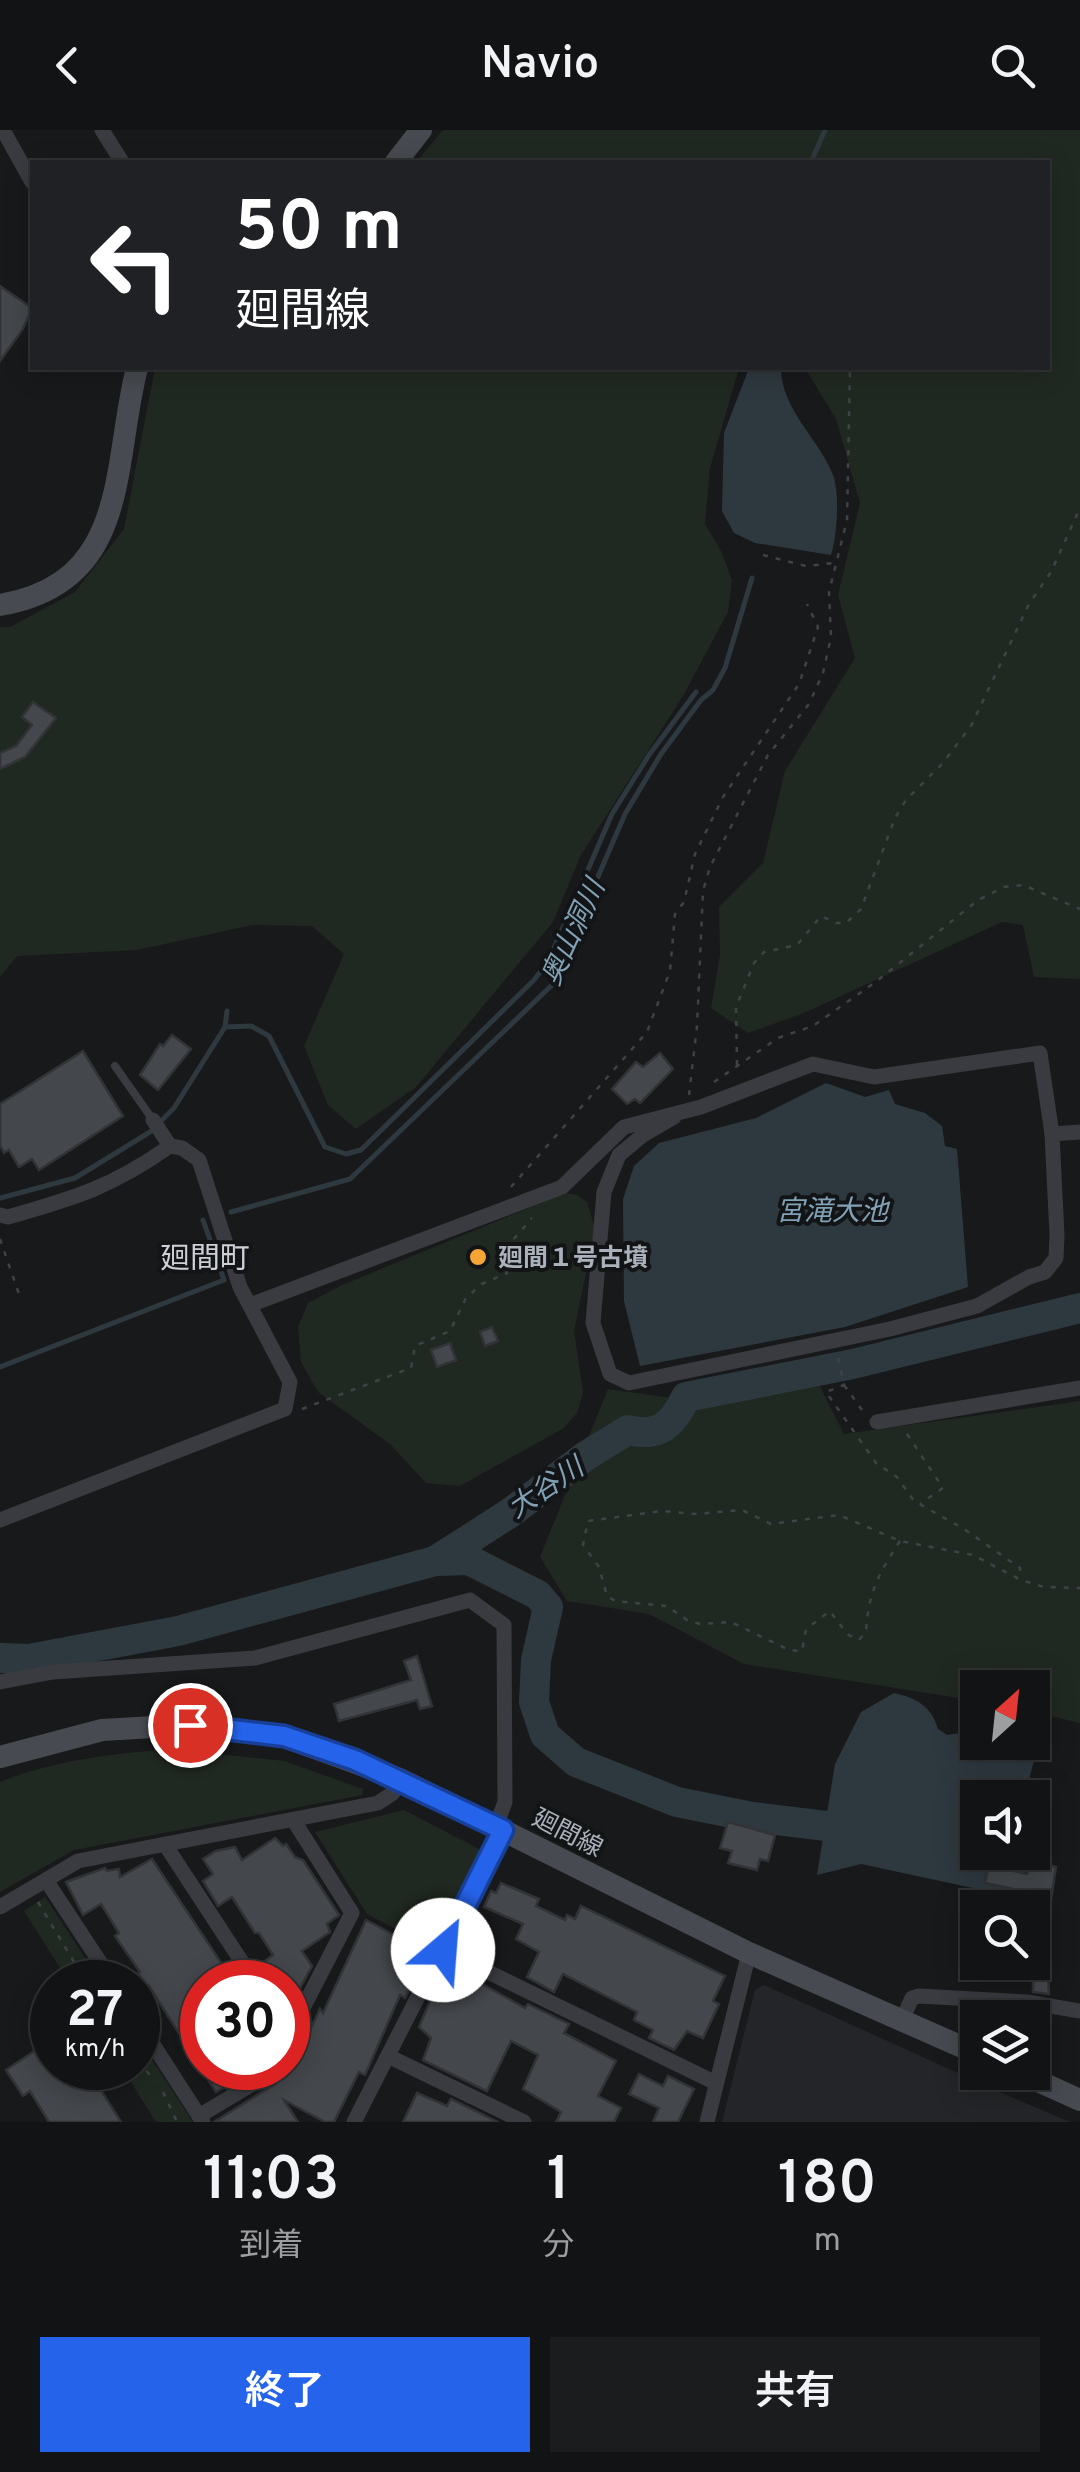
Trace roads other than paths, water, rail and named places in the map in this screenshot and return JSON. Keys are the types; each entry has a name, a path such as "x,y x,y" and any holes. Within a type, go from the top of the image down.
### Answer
{"street":[{"path":"3,130 30,178"},
{"path":"102,130 121,160"},
{"path":"398,160 421,130"},
{"path":"0,605 22,602 46,591 88,557 101,537 118,488 137,370"},
{"path":"250,1304 562,1186 624,1127 690,1109 813,1064 874,1077 1040,1053 1052,1134 1056,1258 1045,1272 977,1306 890,1330 628,1384 610,1374 593,1324 604,1192 619,1155 643,1135 690,1109"},
{"path":"156,1126 170,1146"},
{"path":"1052,1134 1080,1132"},
{"path":"0,1216 92,1193 170,1146 182,1148 199,1160 240,1287 290,1382 285,1410 0,1520"},
{"path":"877,1422 1080,1388"},
{"path":"0,1682 53,1672 256,1658 470,1600 504,1626 505,1802 500,1828 443,1950 354,2122"},
{"name":"廻間線","path":"0,1757 102,1730 190,1725 284,1736 400,1779 749,1953 960,2047"},
{"path":"0,1907 78,1861 378,1803 392,1793 400,1779"},
{"path":"294,1822 352,1912 310,1993"},
{"path":"166,1846 240,1960"},
{"path":"46,1880 99,1960"},
{"path":"443,1950 716,2083"},
{"path":"706,2122 749,1953"},
{"path":"900,2022 912,1998 919,1996 977,2000"},
{"path":"1050,2005 1080,2012"},
{"path":"160,2055 201,2119 244,2090"},
{"path":"388,2056 524,2122"},
{"path":"1050,2086 1080,2100"}],"lane":[{"path":"115,1066 156,1126"}],"water":[{"path":"748,370 781,370 787,397 833,475 837,515 831,555 755,543 734,533 722,511 724,433"},
{"name":"宮滝大池","path":"826,1083 865,1097 889,1090 895,1104 925,1113 942,1126 945,1146 957,1149 968,1287 845,1327 640,1366 624,1301 623,1199 634,1166 659,1143 756,1118"},
{"path":"894,1693 922,1705 938,1729 947,1735 960,1733 960,1760 1034,1760 1029,1780 960,1780 960,1870 1007,1870 1002,1890 982,1890 861,1864 817,1875 835,1764 861,1712"}],"waterway":[{"name":"奥山洞川","path":"812,160 825,130"},
{"name":"奥山洞川","path":"231,1212 350,1179 551,986 625,814 661,754 701,700 713,690 725,668 752,578"},
{"path":"225,1027 251,1026 269,1036 325,1147 346,1154 361,1150 548,962 612,814 696,692"},
{"path":"0,1198 75,1178 150,1132 174,1108 225,1027 227,1011"},
{"name":"奥山洞川","path":"0,1367 224,1280 203,1220"},
{"name":"大谷川","path":"0,1658 29,1659 178,1631 435,1561 628,1430 649,1432 664,1427 686,1397 853,1364 1080,1308"},
{"path":"435,1561 469,1560 538,1595 548,1607 536,1660 534,1702 545,1735 576,1762 677,1802 752,1817 834,1827"}],"place":[{"name":"廻間１号古墳","path":"478,1257"}],"district":[{"name":"廻間町","path":"205,1258"}]}
